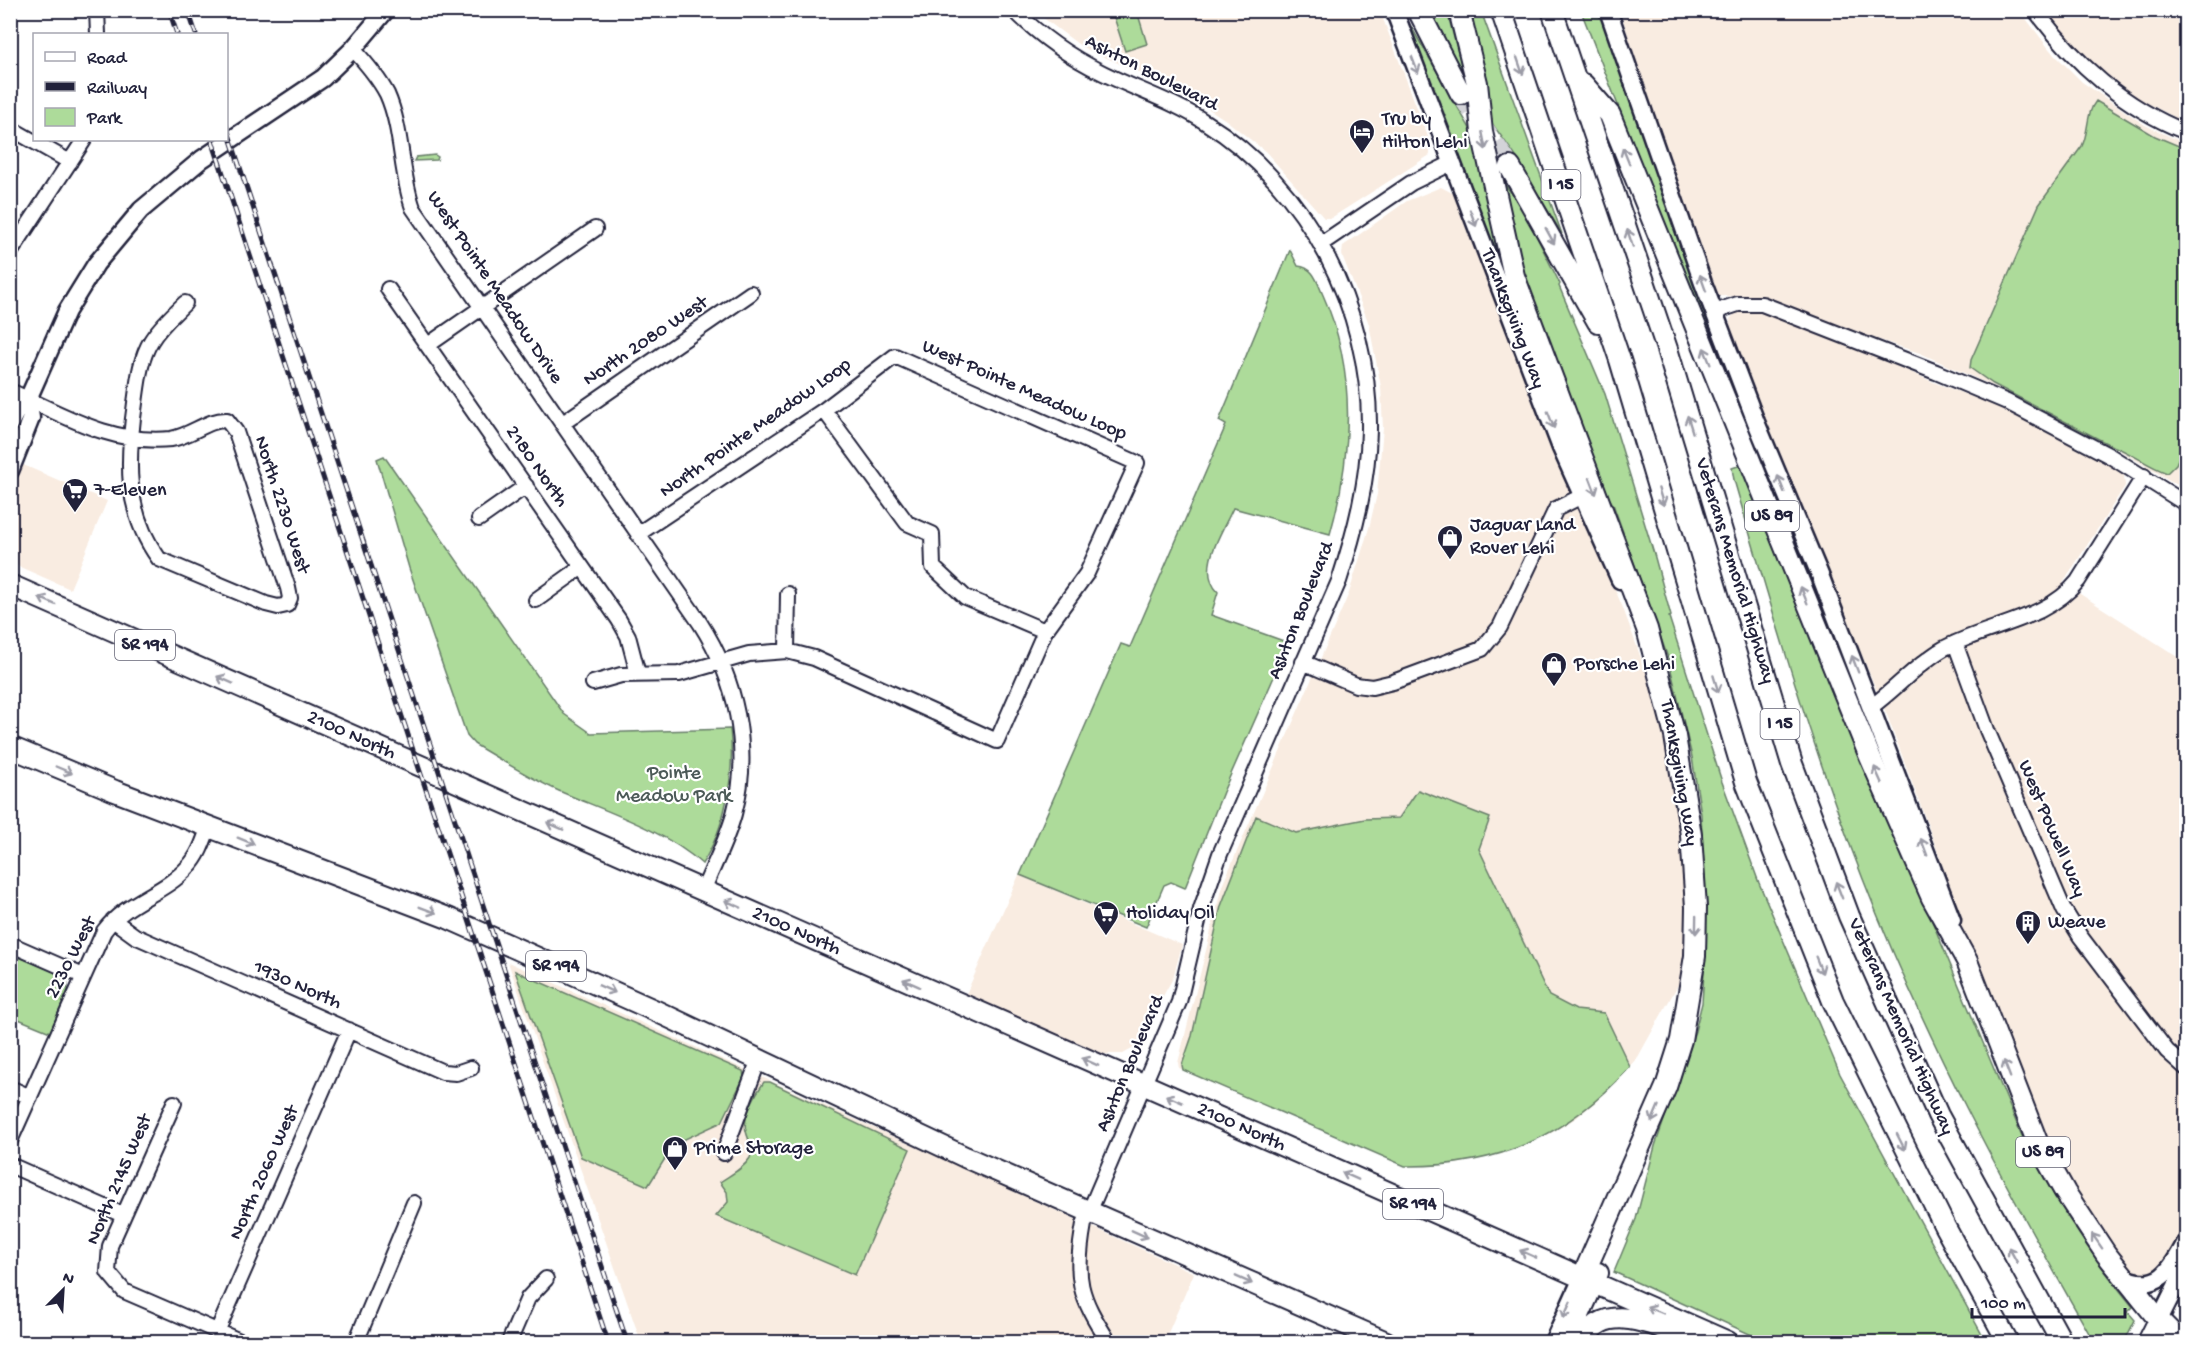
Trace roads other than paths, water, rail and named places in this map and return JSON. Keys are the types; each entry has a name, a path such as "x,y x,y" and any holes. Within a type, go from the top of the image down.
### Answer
{"highway":[{"path":"1418,10 1461,94"},
{"path":"1459,10 1477,83 1482,132 1502,233 1514,276 1640,605 1667,698"},
{"name":"I 15","path":"1501,10 1620,360 1746,782 1838,1011 1945,1227 2008,1342"},
{"name":"Veterans Memorial Highway","path":"1552,10 1576,75 1667,349 1792,764 1849,916 1938,1115 2062,1342"},
{"name":"US 89","path":"1576,75 1610,115 1870,757 1932,898 1967,961 2038,1144 2077,1212 2122,1276 2181,1342"},
{"path":"1510,167 1620,360"},
{"name":"2100 North","path":"10,585 1728,1342"},
{"name":"Thanksgiving Way","path":"1567,1342 1588,1281 1631,1198 1644,1138 1666,1087 1681,1040 1695,956 1695,886 1691,835 1682,773 1667,698"},
{"name":"SR 194","path":"10,747 114,791 448,918 1089,1212 1386,1342"},
{"path":"1320,1314 1370,1342"},
{"path":"1583,1342 1588,1332 1598,1323 1617,1317 1702,1342"},
{"path":"2148,1342 2159,1320"}],"main road":[{"path":"10,423 19,407 28,399 67,310 96,264 141,210 202,159 323,78 353,49 386,10"},
{"name":"Thanksgiving Way","path":"1394,10 1582,496 1628,598 1667,698"},
{"path":"1608,10 1714,312 1871,707 1967,961"},
{"path":"10,471 30,418 28,399"},
{"path":"2122,1276 2139,1282 2163,1277 2172,1269 2187,1242"},
{"path":"2159,1320 2187,1266"},
{"path":"1553,1342 1588,1281"},
{"path":"2181,1342 2187,1331"}],"street":[{"path":"97,10 98,33"},
{"name":"Ashton Boulevard","path":"1014,10 1050,42 1075,58 1188,111 1247,154 1285,192 1321,244 1341,285 1355,327 1367,391 1369,429 1365,482 1351,544 1339,581 1212,873 1179,1002 1089,1212 1078,1255 1078,1279 1090,1314 1109,1342"},
{"path":"2035,10 2066,48 2097,80 2143,111 2187,132"},
{"name":"West Pointe Meadow Drive","path":"353,49 378,79 389,100 399,137 407,191 413,208 711,640 722,662 734,693 740,725 740,772 734,813 702,891"},
{"path":"10,128 70,162"},
{"path":"10,253 83,141"},
{"path":"1321,244 1411,183 1452,163"},
{"path":"428,345 596,229"},
{"name":"2180 North","path":"388,289 628,636 638,674"},
{"name":"North 2080 West","path":"562,423 751,293"},
{"path":"10,391 107,435 129,440 143,357 151,340 185,303"},
{"path":"1714,312 1746,303 1769,307 1927,368 2007,402 2076,437 2187,504"},
{"name":"North Pointe Meadow Loop","path":"638,534 824,410 895,356"},
{"name":"West Pointe Meadow Loop","path":"895,356 1137,463 1087,573 1046,631"},
{"path":"593,684 609,678 638,674 679,674 749,654 787,651 814,658 997,741 1046,631 965,597 933,567 932,534 907,523 824,410"},
{"name":"North 2230 West","path":"217,420 227,420 236,432 288,588 290,598 287,605 278,607 266,604 159,559 148,544 129,482 129,440 177,438 217,420"},
{"path":"1871,707 1931,657 1955,643 2045,608 2067,594 2078,581 2144,476"},
{"path":"479,519 526,486"},
{"path":"1304,663 1356,685 1372,687 1393,682 1482,648 1500,627 1556,509 1582,496"},
{"path":"536,600 582,567"},
{"path":"787,651 788,594"},
{"name":"West Powell Way","path":"1955,643 1987,730 2064,910 2080,936 2167,1051 2187,1068"},
{"name":"2230 West","path":"10,1141 99,939 113,920 186,870 198,854 209,826"},
{"name":"1930 North","path":"113,920 135,936 443,1072 456,1073 471,1068"},
{"path":"10,944 83,976"},
{"name":"North 2060 West","path":"217,1332 349,1030"},
{"path":"724,1153 759,1059"},
{"path":"10,1088 30,1096"},
{"name":"North 2145 West","path":"174,1103 110,1246 108,1272 124,1291 217,1332"},
{"path":"10,1165 123,1215"},
{"path":"356,1342 414,1203"},
{"path":"509,1342 528,1299 546,1279"},
{"path":"217,1332 242,1342"}],"tunnel":[{"path":"1461,94 1510,167"}],"railway":[{"path":"169,10 177,33"},
{"path":"188,10 196,33"},
{"path":"228,131 627,1342"},
{"path":"212,141 608,1342"}],"place":[{"name":"Tru by Hilton Lehi","path":"1362,155"},
{"name":"7-Eleven","path":"75,514"},
{"name":"Jaguar Land Rover Lehi","path":"1450,561"},
{"name":"Porsche Lehi","path":"1554,688"},
{"name":"Holiday Oil","path":"1106,937"},
{"name":"Weave","path":"2028,946"},
{"name":"Prime Storage","path":"675,1172"}],"park label":[{"name":"Pointe Meadow Park","path":"674,786"}]}
